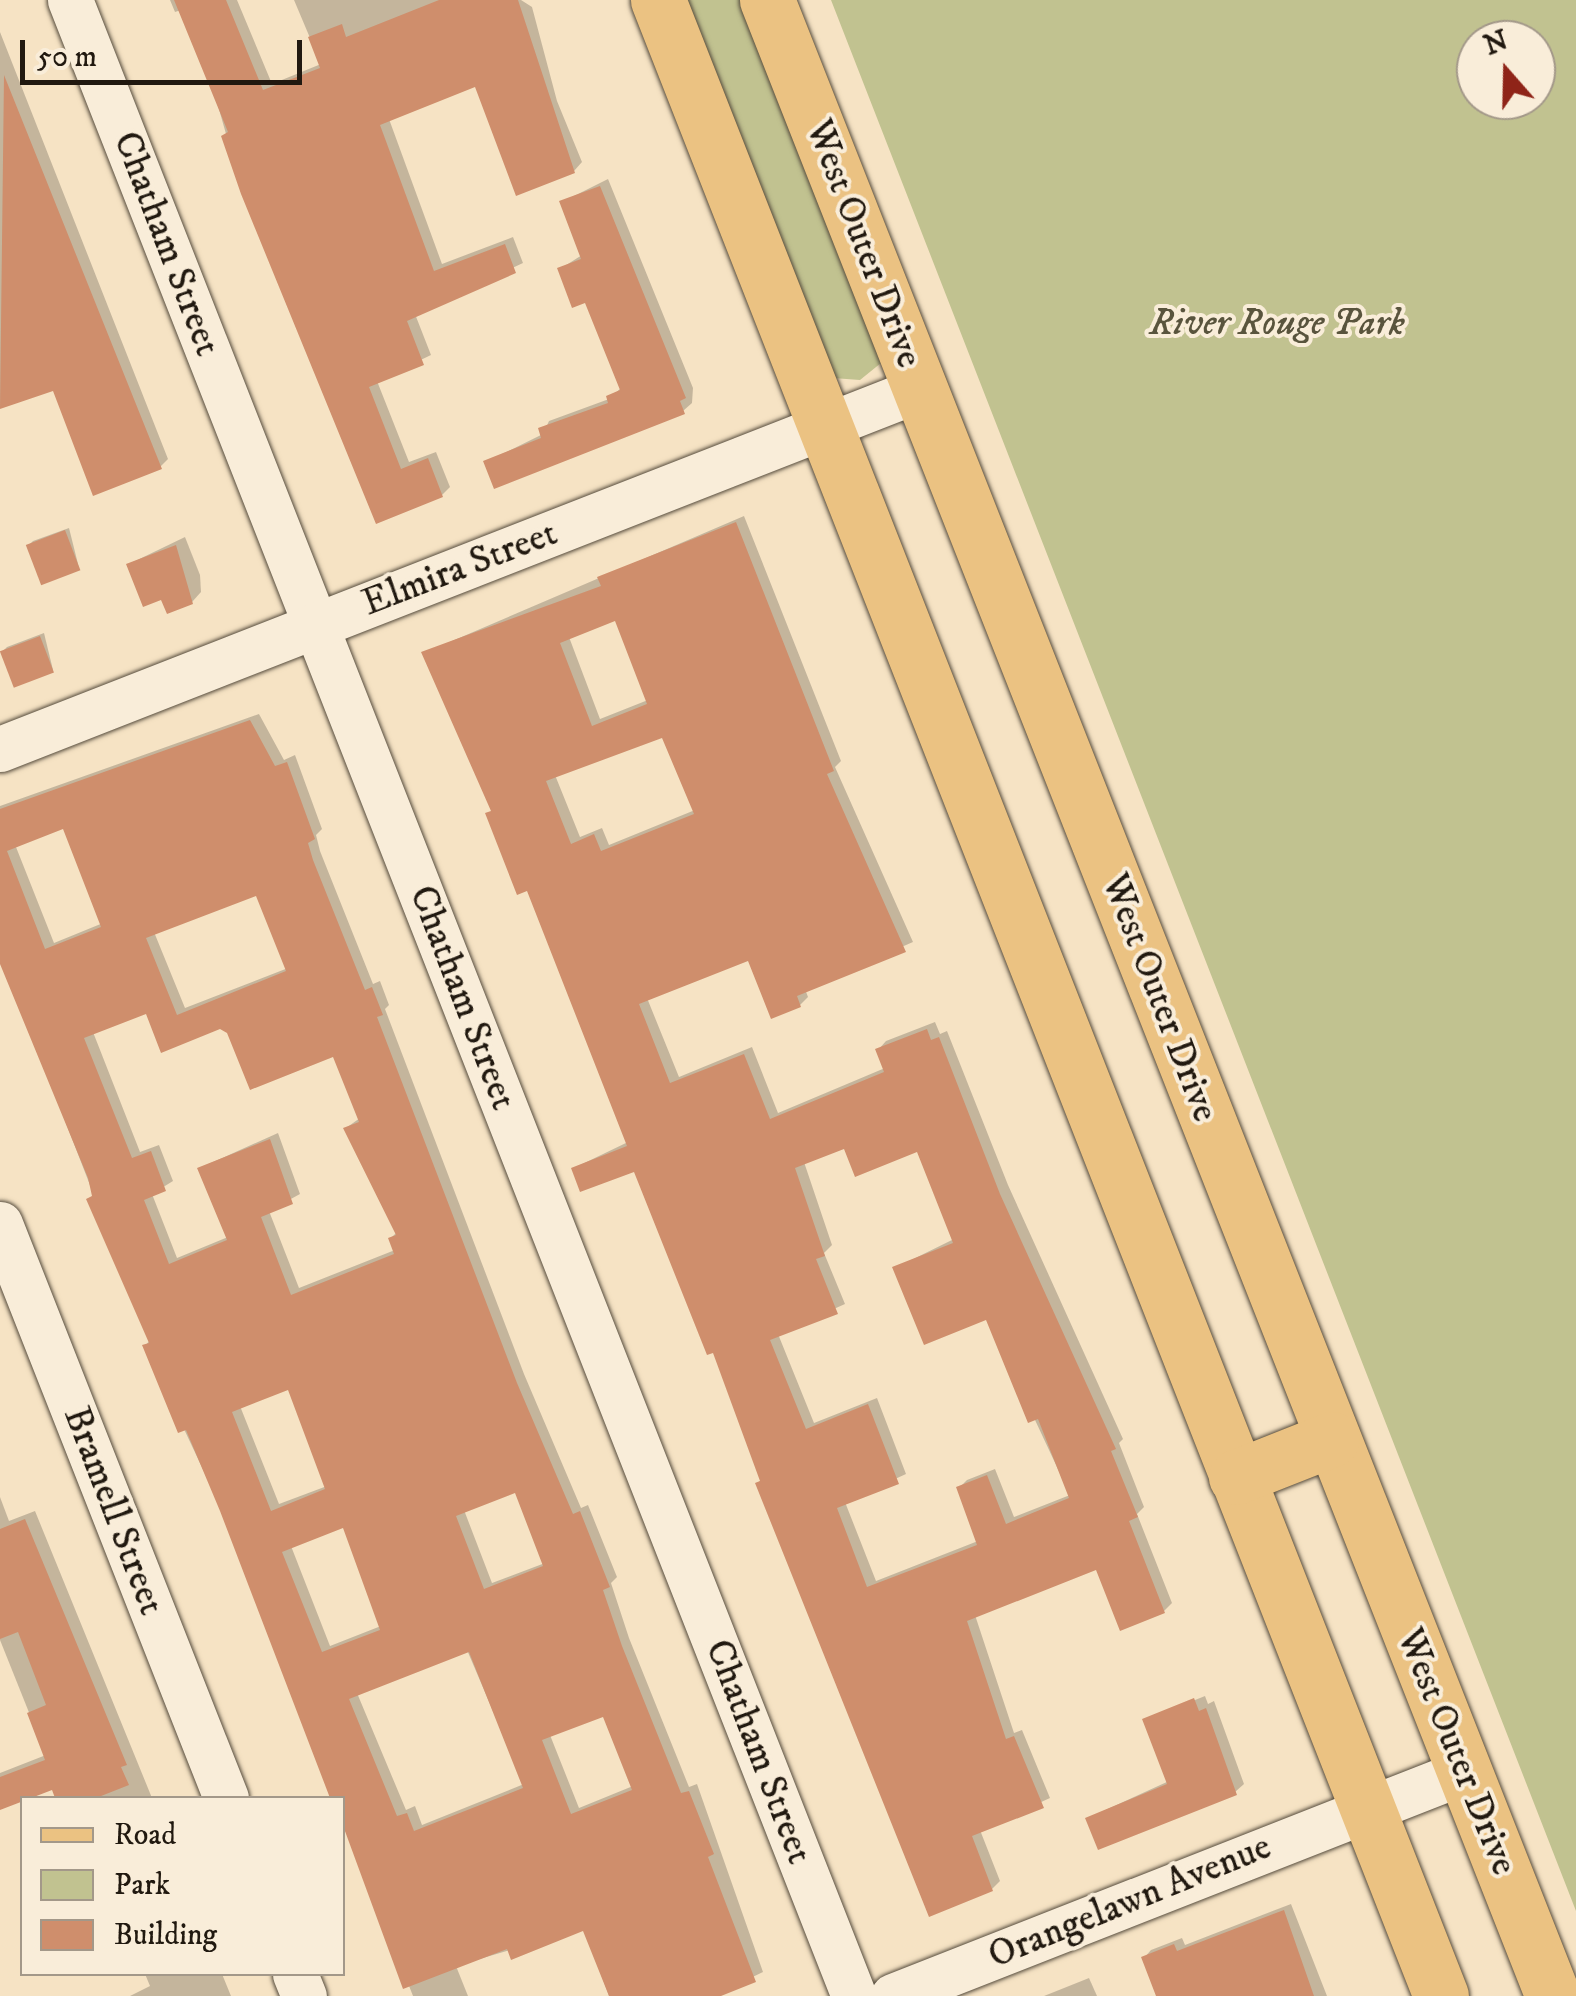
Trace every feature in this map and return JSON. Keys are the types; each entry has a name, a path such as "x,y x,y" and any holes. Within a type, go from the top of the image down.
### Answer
{"main road":[{"path":"658,0 822,427 1442,1996"},
{"name":"West Outer Drive","path":"768,0 1553,1996"},
{"path":"1236,1477 1332,1439"}],"street":[{"name":"Chatham Street","path":"70,0 854,1996"},
{"name":"Elmira Street","path":"0,749 920,389"},
{"name":"Bramell Street","path":"0,1224 225,1796"},
{"name":"Orangelawn Avenue","path":"893,1996 1462,1772"}],"green space":[{"path":"679,0 745,0 881,363 860,380 833,378"},
{"name":"River Rouge Park","path":"831,0 1576,0 1576,1911"}],"building":[{"path":"174,0 226,0 263,90 320,68 308,37 342,24 346,37 439,0 518,0 575,173 516,196 475,87 380,125 434,271 505,244 516,273 407,321 424,365 369,387 401,469 428,458 443,497 376,524 241,194 221,136 228,132"},
{"path":"4,75 162,469 93,496 53,391 0,409"},
{"path":"600,186 686,398 680,401 685,414 494,489 483,461 541,438 538,428 608,403 606,396 620,390 585,303 572,308 557,268 581,259 559,201"},
{"path":"736,522 834,771 827,774 906,952 797,996 801,1007 771,1019 748,961 639,1004 670,1083 744,1054 770,1119 884,1072 875,1049 927,1029 931,1040 939,1037 1000,1194 1116,1449 1111,1451 1138,1517 1129,1521 1165,1613 1120,1631 1096,1570 967,1621 1006,1739 1014,1736 1044,1808 972,1836 993,1891 929,1917 755,1483 760,1481 713,1353 707,1355 634,1172 580,1192 571,1168 627,1146 527,891 517,895 485,813 491,811 421,652 601,586 597,577","holes":["615,621 647,704 592,726 560,643","662,738 694,814 601,851 594,834 571,844 546,781","844,1149 855,1177 917,1152 953,1243 892,1267 924,1345 986,1320 1028,1423 1038,1419 1069,1498 1006,1524 987,1475 956,1487 977,1545 867,1587 837,1508 899,1484 868,1404 806,1429 770,1340 838,1314 816,1259 825,1256 795,1168"]},
{"path":"65,530 80,570 41,585 26,545"},
{"path":"176,545 193,604 167,614 161,600 143,607 126,564"},
{"path":"40,636 54,672 14,688 0,651"},
{"path":"250,720 275,766 287,762 315,839 308,843 313,860 365,990 372,987 383,1015 377,1017 517,1383 573,1514 580,1511 610,1587 603,1590 622,1646 681,1793 689,1791 714,1854 708,1857 756,1982 721,1996 609,1996 583,1931 511,1960 507,1949 403,1989 345,1831 345,1796 329,1796 220,1511 186,1430 178,1433 142,1345 149,1343 86,1199 92,1196 88,1178 0,964 0,809","holes":["63,829 101,927 45,949 7,851","256,896 286,971 177,1015 146,938","146,1014 161,1053 220,1029 227,1033 250,1090 333,1057 359,1122 343,1128 396,1235 388,1238 394,1254 291,1295 261,1217 293,1204 270,1139 197,1168 227,1240 169,1264 144,1200 166,1191 151,1151 132,1158 84,1038","288,1390 325,1489 271,1511 232,1412","515,1493 543,1566 484,1589 456,1516","343,1528 380,1630 322,1652 282,1552","469,1652 523,1788 414,1831 407,1813 397,1816 349,1699","603,1717 632,1790 571,1814 542,1740"]},
{"path":"25,1519 127,1765 121,1767 129,1785 101,1796 54,1796 52,1790 36,1796 20,1796 20,1802 0,1810 0,1777 45,1760 27,1713 46,1705 18,1632 0,1639 0,1529"},
{"path":"1194,1698 1199,1711 1206,1708 1237,1795 1098,1850 1085,1818 1167,1784 1142,1719"},
{"path":"1284,1910 1314,1996 1156,1996 1141,1957 1174,1944 1177,1951"}]}
